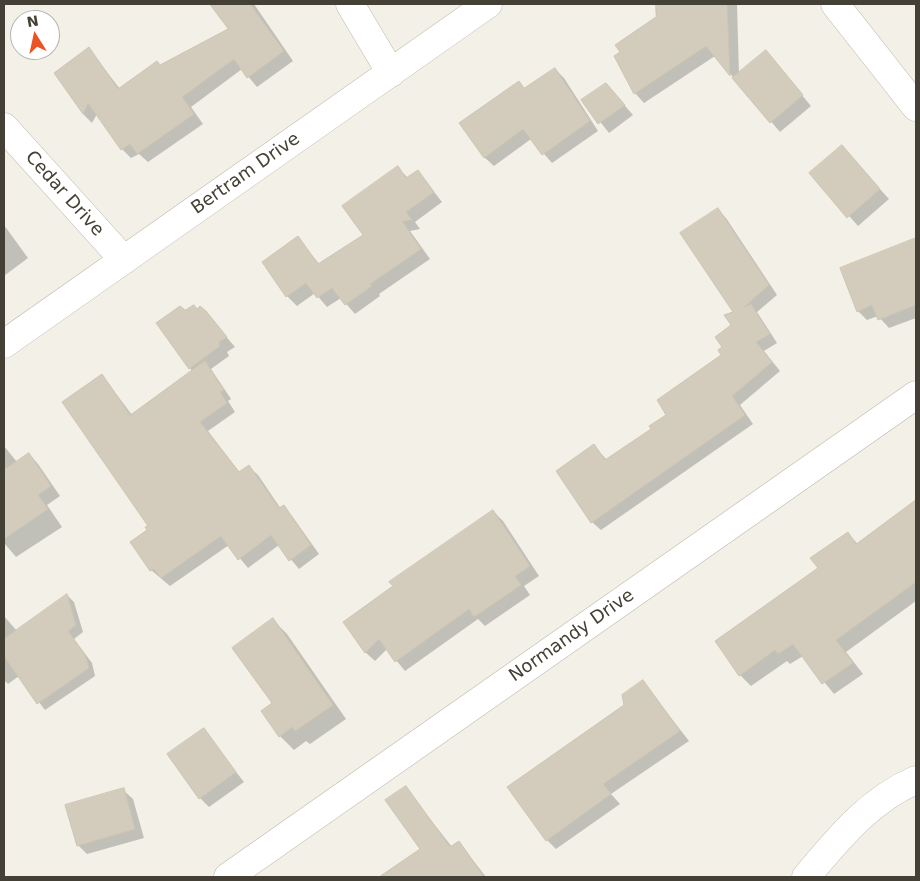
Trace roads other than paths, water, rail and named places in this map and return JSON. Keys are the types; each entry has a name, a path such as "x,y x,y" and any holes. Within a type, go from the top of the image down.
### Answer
{"street":[{"path":"350,4 391,73"},
{"name":"Bertram Drive","path":"4,344 488,4"},
{"path":"835,4 916,107"},
{"name":"Cedar Drive","path":"4,128 124,260"},
{"name":"Normandy Drive","path":"228,877 916,395"},
{"path":"806,877 868,808 916,780"}]}
